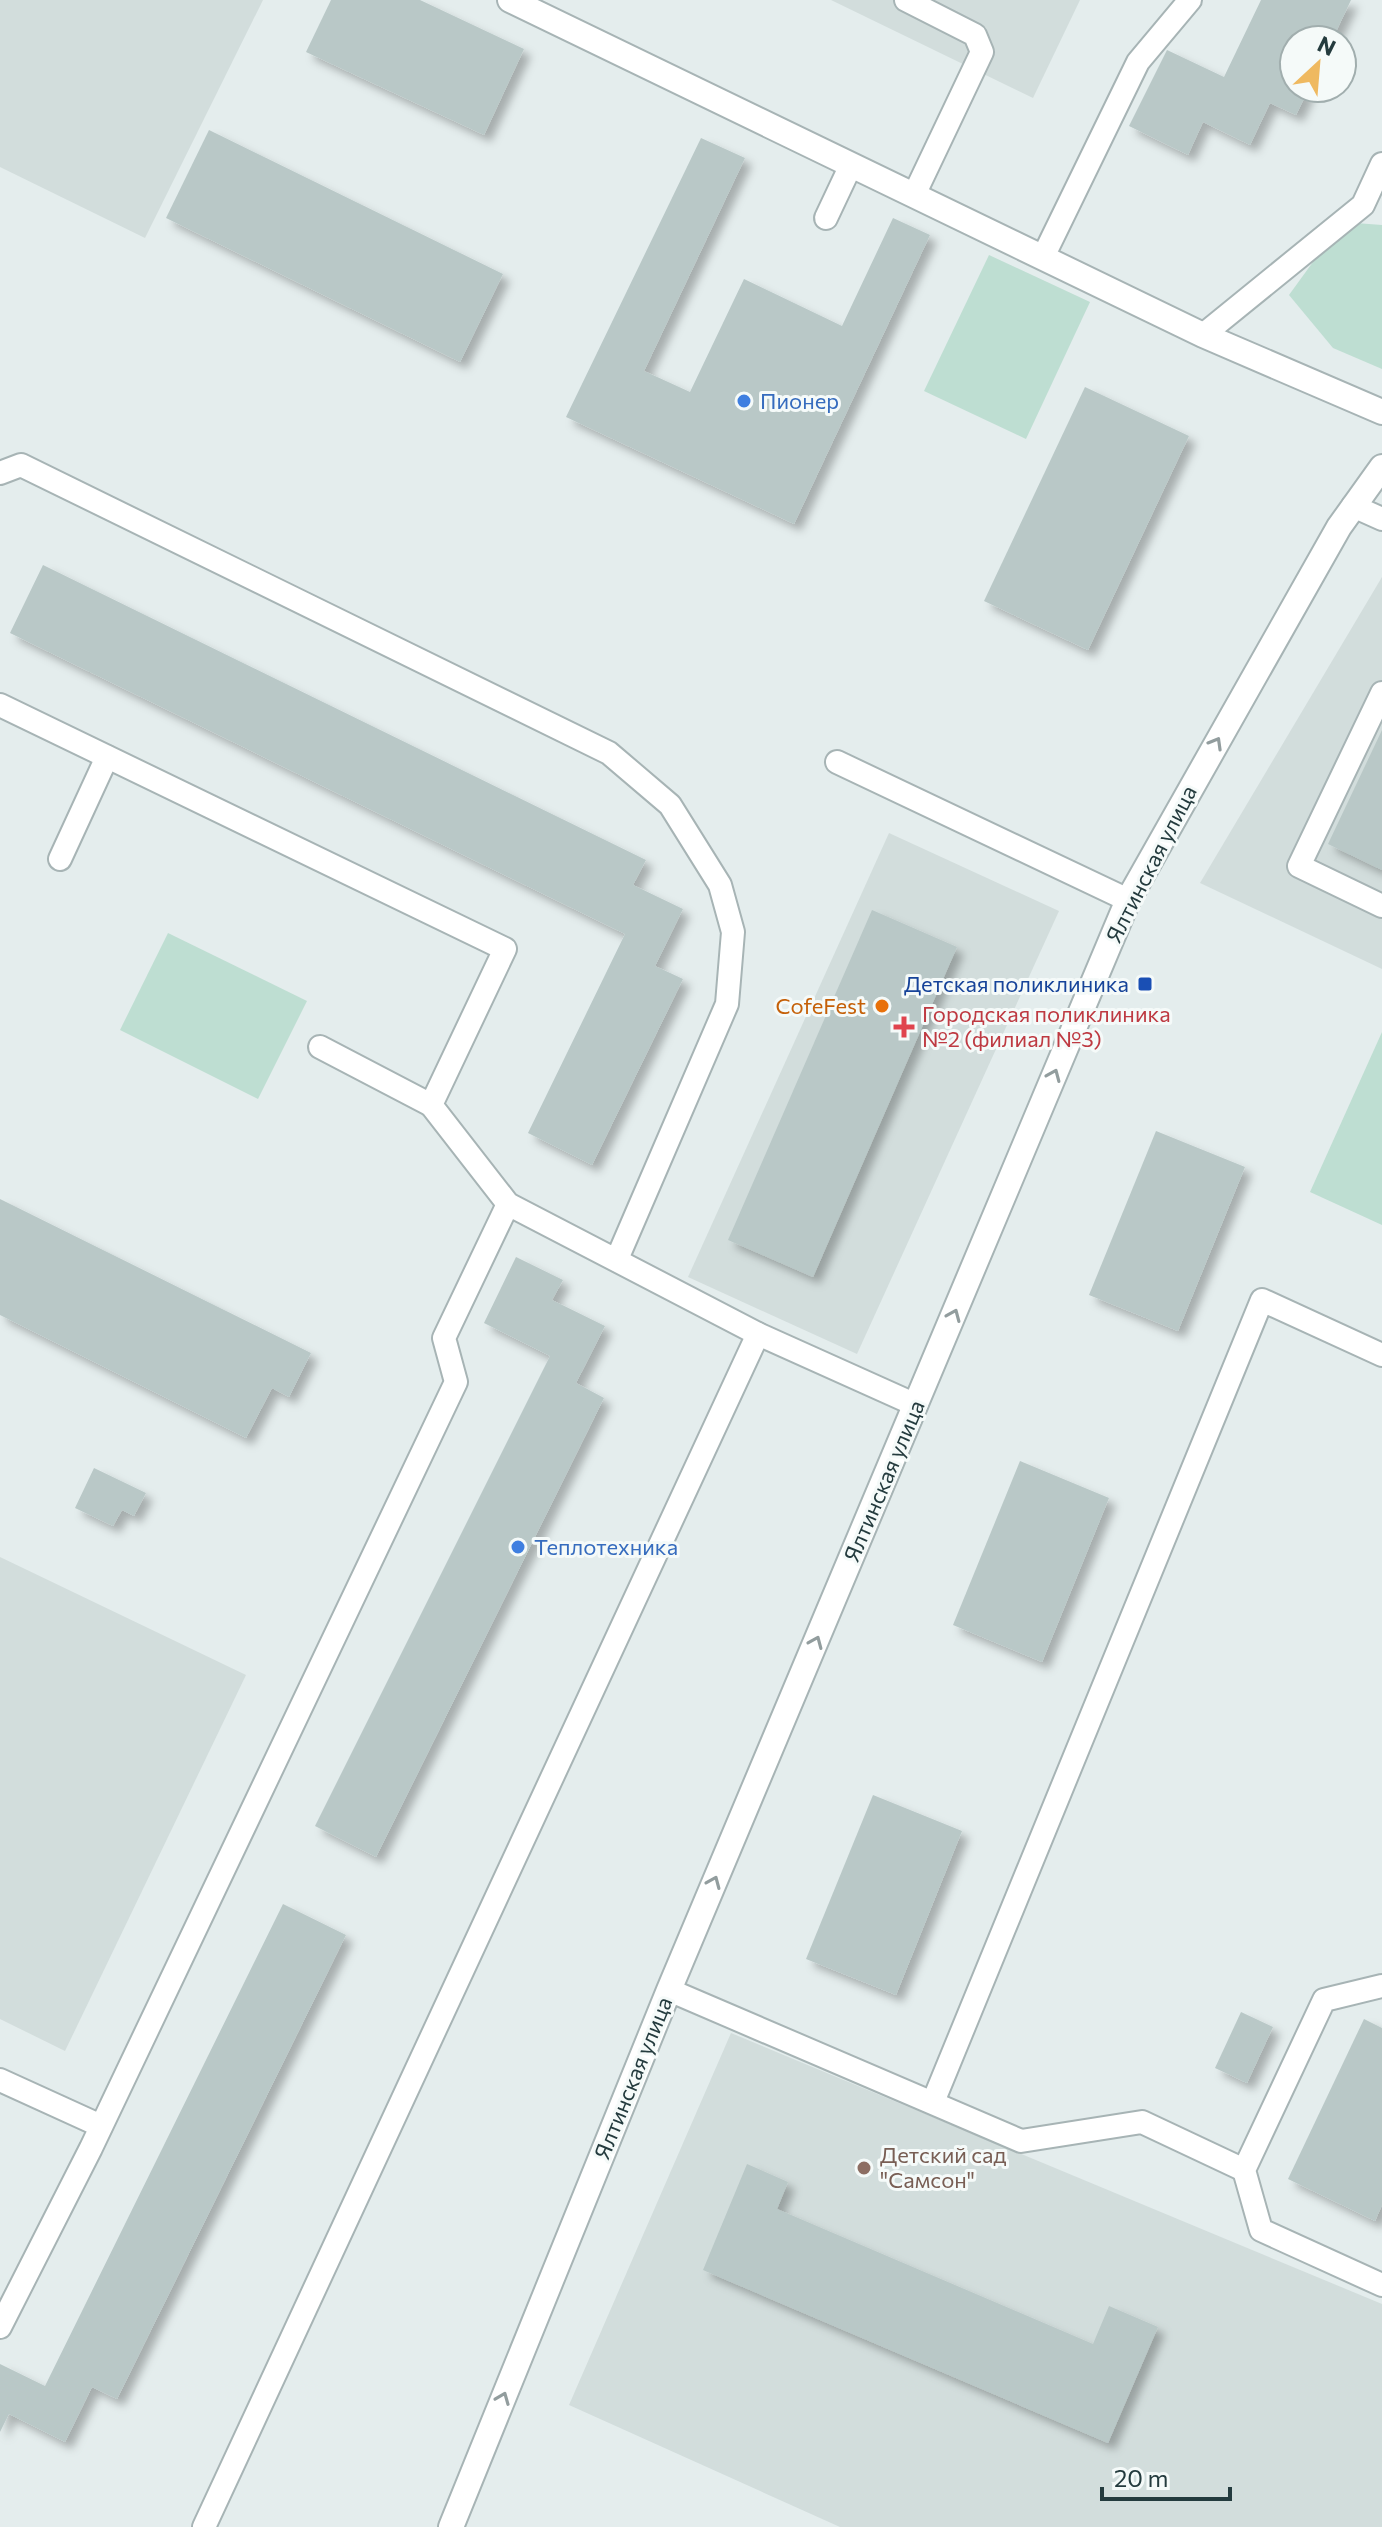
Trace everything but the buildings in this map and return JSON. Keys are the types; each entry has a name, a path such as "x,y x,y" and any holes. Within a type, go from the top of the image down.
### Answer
{"street":[{"path":"510,0 1203,335 1382,412"},
{"name":"Ялтинская улица","path":"451,2527 669,1990 1128,900 1353,506 1382,467"}],"lane":[{"path":"906,0 975,35 982,52 914,195"},
{"path":"1043,257 1138,62 1190,0"},
{"path":"1203,335 1363,205 1382,164"},
{"path":"826,218 851,165"},
{"path":"0,473 21,465 609,753 670,805 720,885 733,932 727,1004 617,1259"},
{"path":"1353,506 1382,519"},
{"path":"1382,693 1299,866 1382,906"},
{"path":"0,705 505,949 431,1105"},
{"path":"60,859 107,757"},
{"path":"837,762 1128,900"},
{"path":"320,1047 431,1105 508,1204 758,1334 916,1405"},
{"path":"0,2327 101,2126 456,1382 444,1338 508,1204"},
{"path":"933,2102 1262,1300 1382,1355"},
{"path":"204,2527 758,1334"},
{"path":"1382,1986 1324,2000 1244,2170 1261,2230 1382,2285"},
{"path":"669,1990 1021,2141 1142,2122 1244,2170"},
{"path":"0,2080 101,2126"}],"shaded area":[{"path":"0,0 263,0 145,238 0,167"},
{"path":"831,0 1080,0 1033,98"},
{"path":"1382,577 1382,969 1200,883"},
{"name":"Городская поликлиника №2 (филиал №3)","path":"889,833 1059,911 857,1354 688,1277"},
{"path":"0,1557 246,1675 65,2051 0,2019"},
{"name":"Детский сад \"Самсон\"","path":"731,2033 1382,2304 1382,2527 840,2527 569,2405"}],"green space":[{"path":"1342,222 1382,225 1382,369 1333,348 1289,295"},
{"path":"989,255 1090,302 1026,439 924,391"},
{"path":"168,933 307,1001 258,1099 120,1030"},
{"path":"1382,1032 1382,1225 1310,1192"}],"place":[{"name":"Пионер","path":"744,401"},
{"name":"Детская поликлиника","path":"1145,984"},
{"name":"CofeFest","path":"882,1006"},
{"name":"Городская поликлиника №2 (филиал №3)","path":"904,1027"},
{"name":"Теплотехника","path":"518,1547"},
{"name":"Детский сад \"Самсон\"","path":"864,2168"}]}
